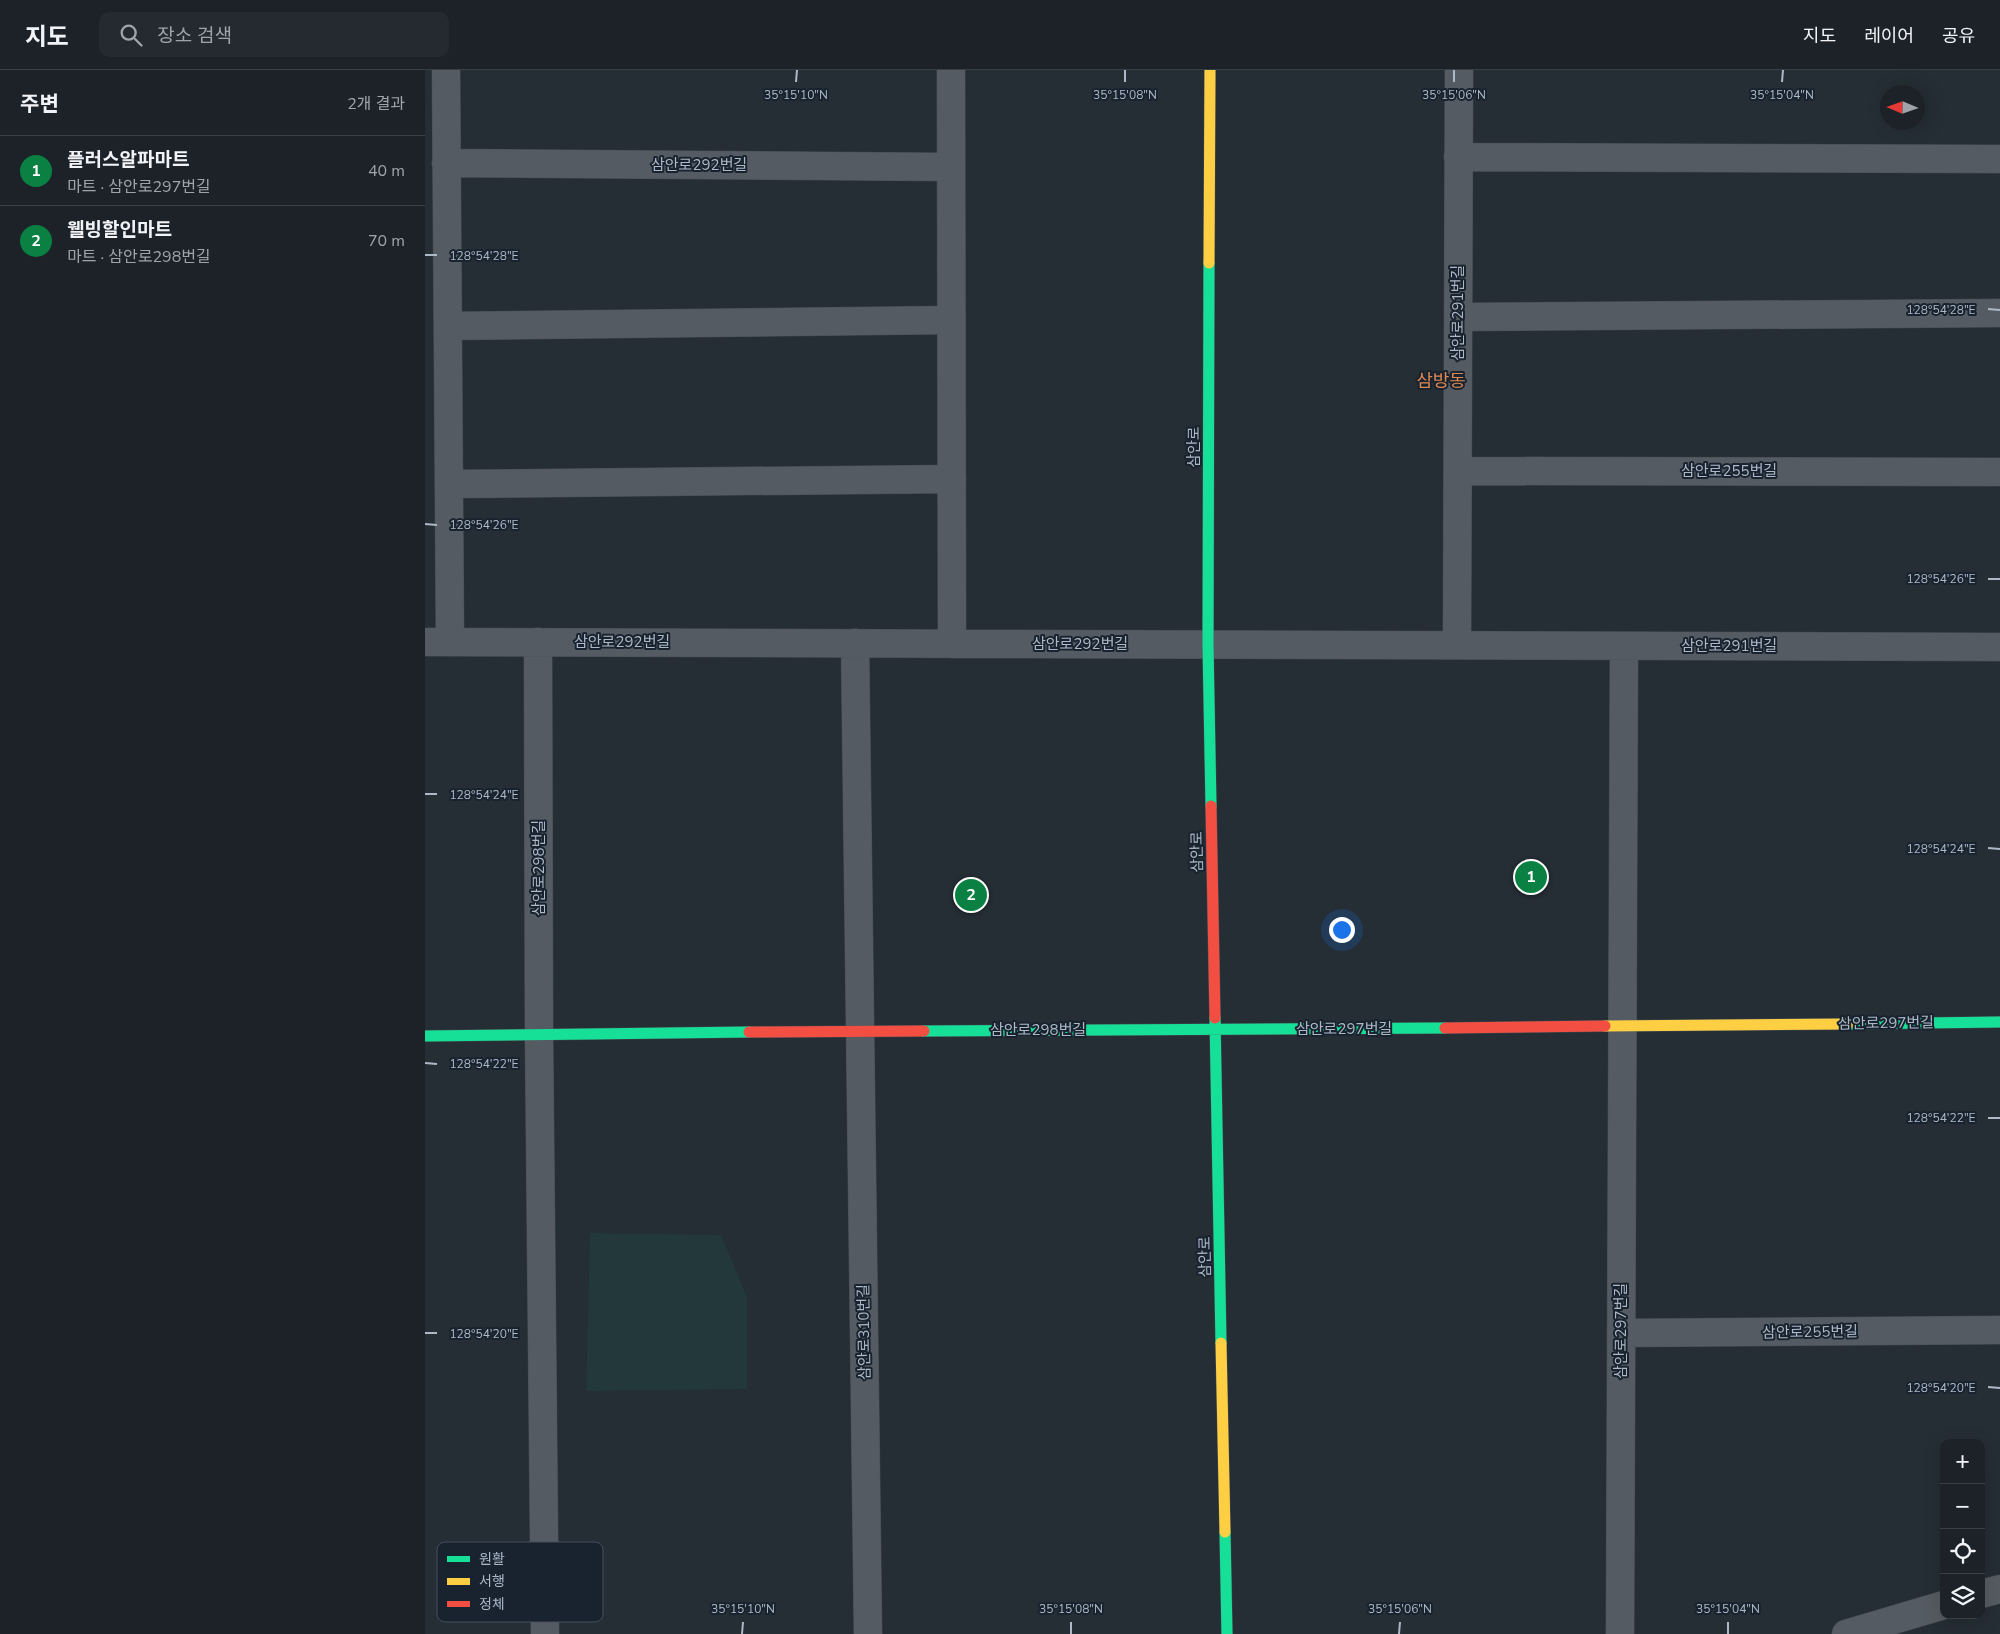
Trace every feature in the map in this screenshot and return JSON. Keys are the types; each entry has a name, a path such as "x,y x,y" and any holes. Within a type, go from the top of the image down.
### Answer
{"street":[{"name":"삼안로292번길","path":"446,70 449,484 438,642 1208,645"},
{"path":"951,70 952,644"},
{"name":"삼안로","path":"1210,70 1208,645 1227,1634"},
{"name":"삼안로291번길","path":"1457,645 1459,70"},
{"path":"1459,157 2000,159"},
{"name":"삼안로292번길","path":"446,163 951,167"},
{"path":"1458,317 2000,313"},
{"path":"448,326 951,320"},
{"name":"삼안로255번길","path":"1458,471 2000,472"},
{"path":"449,484 952,479"},
{"name":"삼안로298번길","path":"539,642 539,1034"},
{"path":"855,643 860,1031"},
{"name":"삼안로291번길","path":"1208,645 2000,647"},
{"path":"1622,1027 1623,646"},
{"name":"삼안로297번길","path":"1216,1029 1622,1027 2000,1022"},
{"name":"삼안로297번길","path":"1619,1634 1622,1027"},
{"name":"삼안로298번길","path":"425,1036 1216,1029"},
{"name":"삼안로310번길","path":"860,1031 868,1634"},
{"path":"539,1034 544,1542"},
{"name":"삼안로255번길","path":"1621,1334 2000,1330"},
{"path":"1985,1593 2000,1588"},
{"path":"1845,1634 1940,1606"}],"green space":[{"path":"590,1233 721,1235 747,1297 747,1389 586,1391"}],"traffic: fast":[{"path":"1209,263 1208,645 1211,806"},
{"path":"1215,1018 1221,1343"},
{"path":"1848,1024 2000,1022"},
{"path":"924,1031 1445,1028"},
{"path":"425,1036 749,1032"},
{"path":"1225,1532 1227,1634"}],"traffic: slow":[{"path":"1209,263 1210,70"},
{"path":"1605,1026 1848,1024"},
{"path":"1221,1343 1225,1532"}],"traffic: jam":[{"path":"1211,806 1215,1018"},
{"path":"1445,1028 1605,1026"},
{"path":"749,1032 924,1031"}],"place":[{"name":"플러스알파마트","path":"1531,877"},
{"name":"웰빙할인마트","path":"971,895"}],"district":[{"name":"삼방동","path":"1441,381"}]}
